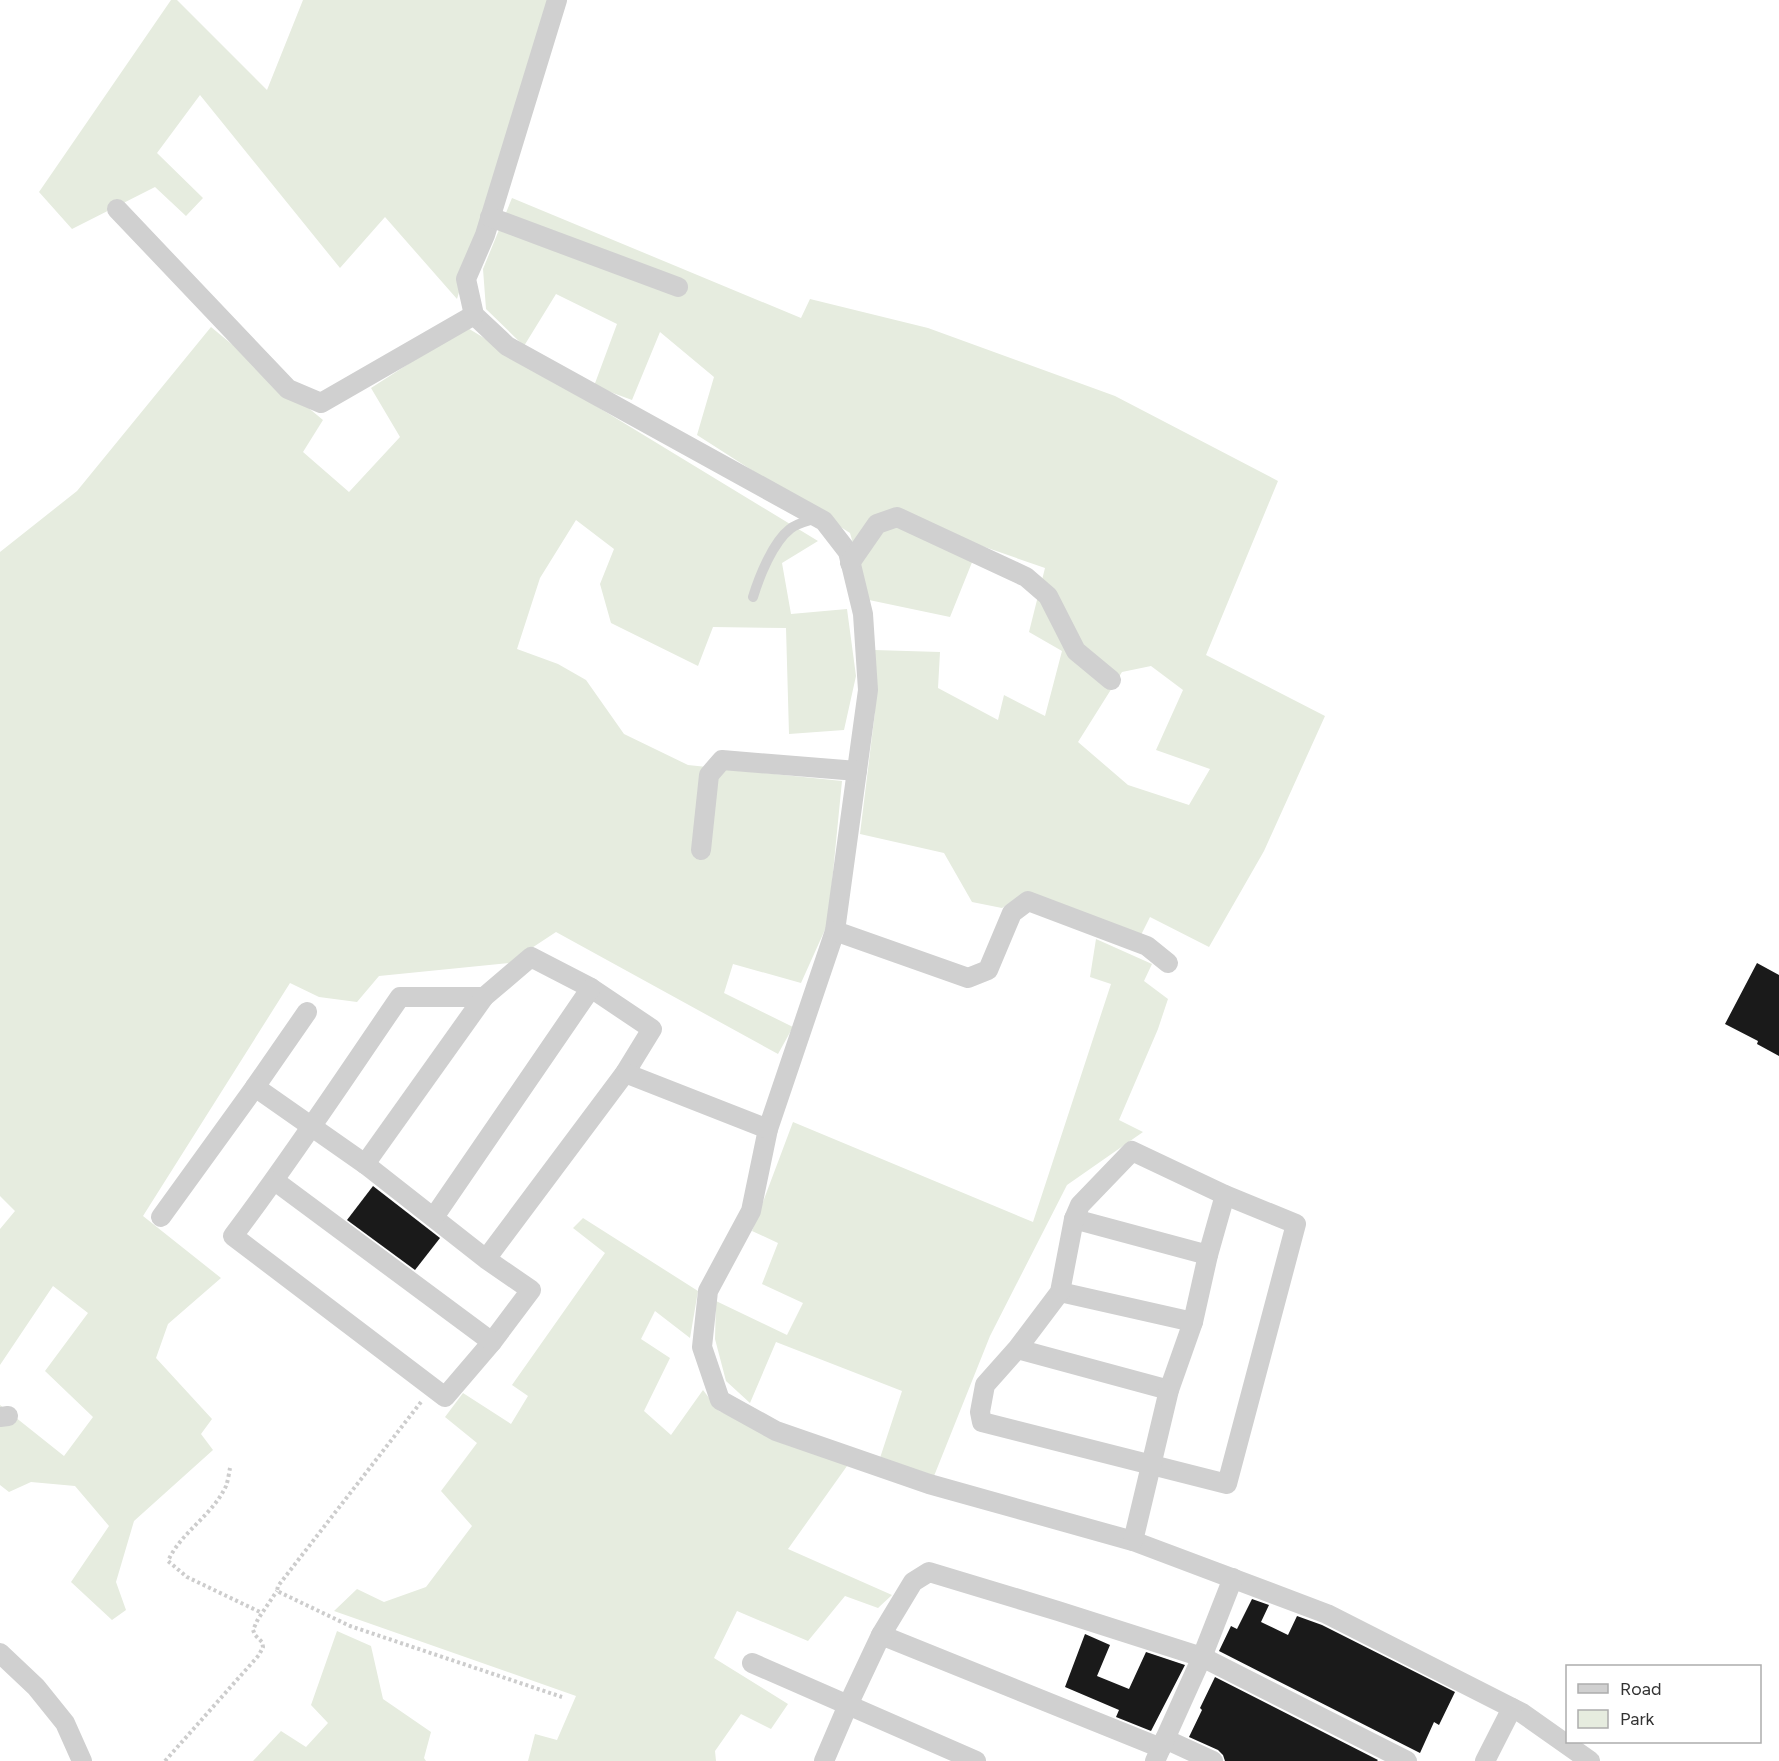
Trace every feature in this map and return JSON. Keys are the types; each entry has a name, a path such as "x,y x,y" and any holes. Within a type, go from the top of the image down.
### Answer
{"street":[{"path":"556,0 490,217 466,279 474,315 507,346 824,521 848,552 863,614 868,690 835,932 768,1129 751,1211 708,1291 702,1347 720,1400 776,1431 929,1484 1133,1541 1327,1614 1522,1713 1590,1761"},
{"path":"117,209 288,388 321,403 474,315"},
{"path":"490,217 678,287"},
{"path":"850,563 877,524 897,517 1026,577 1048,597 1076,651 1111,680"},
{"path":"701,850 709,776 722,760 857,771"},
{"path":"835,932 968,978 988,970 1012,913 1028,901 1147,946 1168,963"},
{"path":"365,1164 484,997 531,957 591,988 652,1029 625,1073 486,1259"},
{"path":"434,1217 591,988"},
{"path":"255,1087 310,1127 365,1164 486,1259 531,1290 492,1342 445,1397 233,1236 275,1180 310,1127 400,997 484,997"},
{"path":"161,1217 307,1012"},
{"path":"625,1073 768,1129"},
{"path":"1132,1151 1225,1195 1296,1224 1227,1484 981,1422 980,1412 985,1385 1017,1349 1060,1292 1074,1219 1080,1204 1132,1151"},
{"path":"275,1180 492,1342"},
{"path":"1133,1541 1169,1390 1193,1322 1208,1255 1225,1195"},
{"path":"1074,1219 1208,1255"},
{"path":"1060,1292 1193,1322"},
{"path":"1017,1349 1169,1390"},
{"path":"824,1761 881,1635 914,1582 929,1572 1202,1658 1407,1761"},
{"path":"1160,1749 1202,1658 1233,1578"},
{"path":"881,1635 1160,1749 1213,1761"},
{"path":"0,1653 36,1687 64,1723 82,1761"},
{"path":"752,1663 976,1761"},
{"path":"1485,1761 1512,1708"}],"lane":[{"path":"753,597 778,542 791,528 817,518"}],"path":[{"path":"165,1761 259,1655 263,1647 262,1642 255,1635 254,1630 278,1586 432,1388"},
{"path":"230,1467 226,1485 213,1505 174,1546 168,1561 188,1577 262,1613"},
{"path":"277,1591 350,1626 562,1697"}],"green space":[{"path":"171,0 177,0 267,90 303,0 548,0 457,299 385,217 340,268 200,95 157,153 203,198 186,216 155,187 72,229 39,192"},
{"path":"512,198 801,318 810,299 928,328 1115,396 1278,481 1206,655 1325,716 1264,851 1209,947 1150,917 1139,939 1020,896 1002,908 972,902 944,853 860,834 875,712 874,650 940,652 938,688 998,720 1004,695 1045,716 1062,651 1029,632 1045,568 979,545 950,617 869,600 850,533 697,435 714,377 660,332 632,400 594,386 617,324 556,294 524,346 486,309 483,269","holes":["1151,666 1183,690 1156,750 1210,769 1189,805 1128,785 1078,742 1122,672"]},
{"path":"211,327 323,420 303,452 349,492 400,437 371,388 466,327 818,541 782,563 791,614 847,609 856,676 844,730 789,734 786,628 713,627 698,666 611,623 600,584 614,549 576,520 540,578 517,649 558,664 586,680 624,734 688,765 842,781 828,923 801,983 733,964 724,993 793,1027 778,1054 556,932 509,963 379,976 357,1002 319,997 290,983 143,1216 221,1278 168,1324 156,1358 212,1419 201,1434 213,1450 134,1521 116,1582 126,1610 112,1620 71,1582 109,1526 75,1486 31,1482 9,1492 0,1485 0,1405 64,1456 93,1417 45,1371 88,1313 53,1286 0,1365 0,1229 15,1211 0,1196 0,552 77,491"},
{"path":"1096,939 1152,964 1144,981 1168,999 1158,1029 1119,1120 1143,1132 1067,1185 990,1336 934,1476 880,1458 902,1391 776,1342 750,1403 726,1381 715,1339 716,1301 787,1335 803,1303 762,1284 778,1243 752,1231 793,1122 1033,1222 1111,984 1090,977"},
{"path":"583,1218 698,1291 690,1338 655,1311 641,1339 670,1358 644,1411 671,1435 703,1390 719,1411 847,1466 788,1549 892,1595 878,1608 845,1596 808,1641 737,1611 714,1658 788,1704 771,1729 741,1714 715,1751 716,1761 528,1761 535,1734 557,1740 576,1696 334,1611 357,1589 384,1602 426,1587 472,1526 441,1491 477,1443 445,1417 463,1393 511,1424 528,1396 512,1385 605,1253 573,1228"},
{"path":"337,1631 371,1646 383,1699 431,1732 424,1758 426,1761 253,1761 281,1731 306,1747 328,1723 311,1705"}],"building":[{"path":"1757,963 1779,975 1779,1056 1757,1044 1758,1041 1725,1024"},
{"path":"373,1186 440,1238 415,1270 347,1220"},
{"path":"1252,1599 1269,1605 1261,1622 1288,1635 1297,1616 1322,1625 1455,1692 1439,1725 1434,1722 1420,1753 1219,1651 1231,1626 1237,1629"},
{"path":"1085,1634 1110,1645 1097,1676 1129,1689 1146,1652 1185,1665 1151,1731 1116,1717 1119,1710 1065,1687"},
{"path":"1215,1677 1378,1760 1225,1761 1218,1750 1189,1737"}]}
